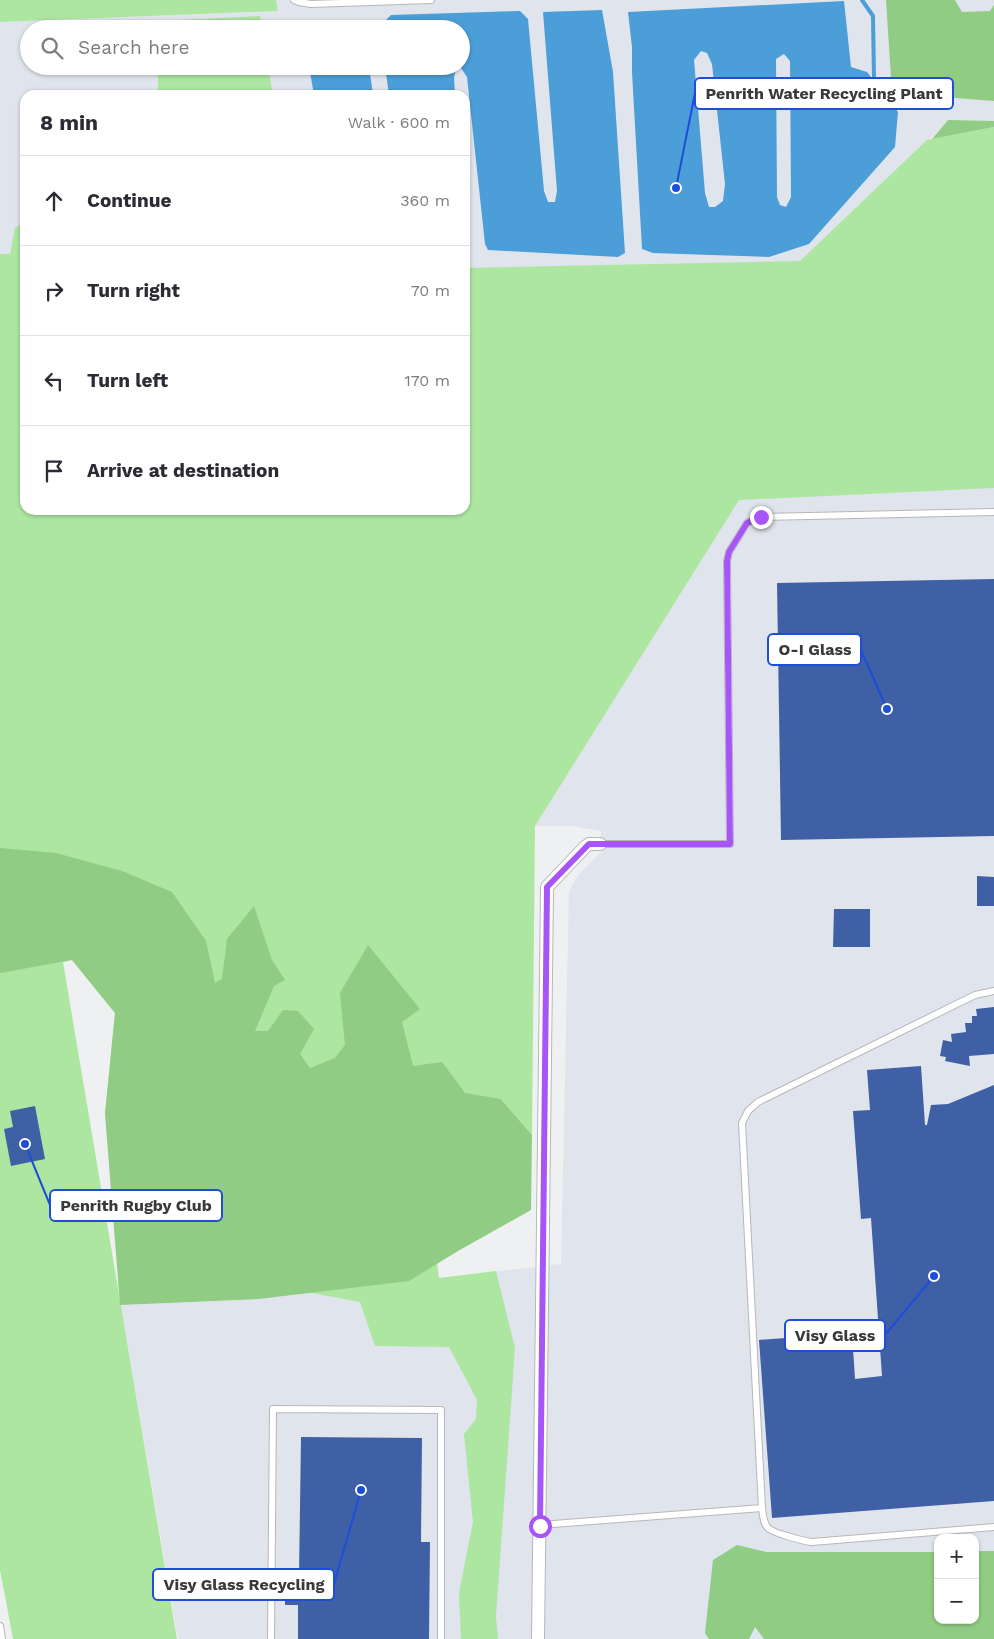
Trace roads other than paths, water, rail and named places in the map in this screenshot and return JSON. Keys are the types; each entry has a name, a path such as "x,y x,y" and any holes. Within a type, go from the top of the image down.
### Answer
{"street":[{"path":"538,1639 547,887 585,847 589,844 600,844"}],"lane":[{"path":"294,0 311,4 431,0"},
{"path":"600,844 730,844 727,561 729,552 747,523 761,517 994,512"},
{"path":"994,991 976,995 758,1102 748,1111 742,1123 764,1521 769,1529 803,1541 812,1542 994,1527"},
{"path":"271,1638 273,1409 441,1410 441,1639"},
{"path":"540,1526 762,1508"},
{"path":"0,1626 2,1639"}],"water":[{"path":"844,1 851,67 867,72 898,112 895,147 809,244 769,257 653,253 642,249 632,47 628,12","holes":["701,51 707,53 712,64 725,184 723,201 715,207 709,207 705,193 694,60","784,54 790,61 791,197 786,207 780,205 777,197 776,59"]},
{"path":"602,10 613,72 625,253 618,257 488,250 485,244 470,90 468,90 466,75 470,75 470,20 386,20 391,15 520,11 528,19 544,191 548,202 555,202 557,191 543,12"},
{"path":"311,75 370,75 372,90 313,90"},
{"path":"386,75 454,75 455,90 388,90"}],"waterway":[{"path":"862,0 873,16 874,80"}],"place":[{"name":"Penrith Water Recycling Plant","path":"676,188"},
{"name":"O-I Glass","path":"887,709"},
{"name":"Penrith Rugby Club","path":"25,1144"},
{"name":"Visy Glass","path":"934,1276"},
{"name":"Visy Glass Recycling","path":"361,1490"}]}
